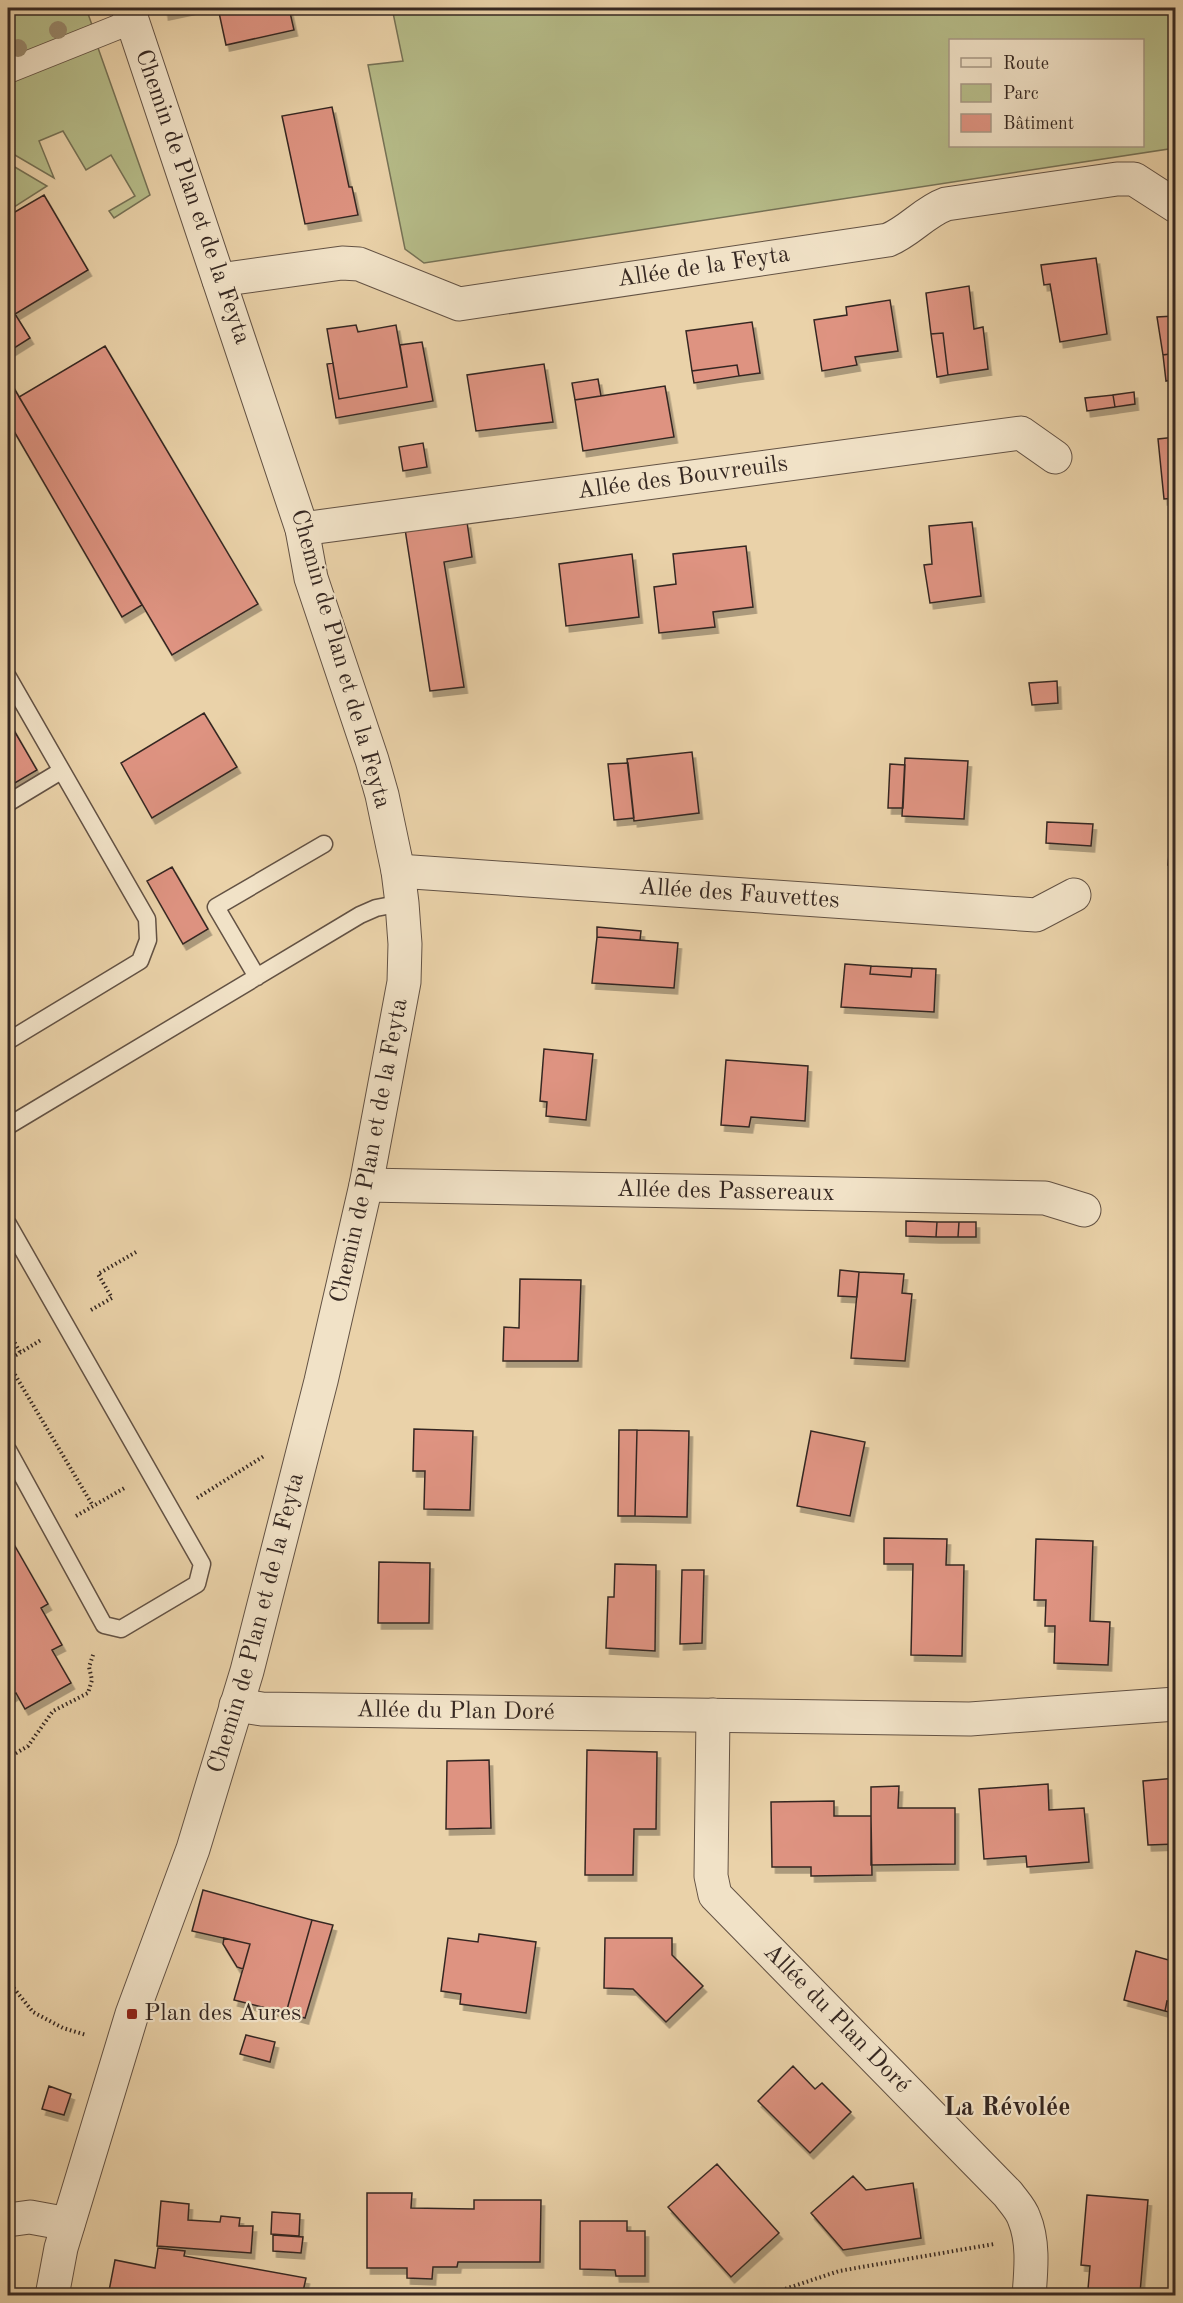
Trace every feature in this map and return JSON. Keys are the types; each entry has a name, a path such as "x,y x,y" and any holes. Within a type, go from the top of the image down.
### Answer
{"street":[{"path":"8,71 130,14"},
{"name":"Chemin de Plan et de la Feyta","path":"52,2295 68,2224 132,2014 193,1849 247,1671 302,1457 366,1185 404,982 405,944 398,871 372,760 311,578 302,529 130,14"},
{"name":"Allée de la Feyta","path":"219,280 342,263 359,264 459,304 888,240 902,235 936,208 946,204 1117,178 1134,179 1176,206"},
{"name":"Allée des Bouvreuils","path":"302,529 1021,433 1055,457"},
{"name":"Allée des Fauvettes","path":"398,871 1036,915 1074,895"},
{"name":"Allée des Passereaux","path":"366,1185 1045,1198 1084,1210"},
{"name":"Allée du Plan Doré","path":"236,1706 262,1709 970,1719 1176,1704"},
{"name":"Allée du Plan Doré","path":"713,1715 711,1876 715,1895 1008,2194 1024,2217 1030,2238 1029,2295"},
{"path":"8,2220 30,2217 68,2224"}],"lane":[{"path":"8,677 147,920 148,940 140,960 8,1041"},
{"path":"8,803 61,771"},
{"path":"257,977 216,907 324,844"},
{"path":"8,1126 360,915 376,908 402,903"},
{"path":"8,1224 202,1564 197,1584 121,1629 104,1625 8,1449"}],"path":[{"path":"8,1331 20,1352"},
{"path":"8,1363 93,1506"},
{"path":"173,1513 270,1452 302,1457"},
{"path":"52,1530 150,1473"},
{"path":"8,1758 28,1746 53,1711 88,1693 92,1680 89,1667 104,1625"},
{"path":"8,1981 33,2012 63,2028 122,2046"},
{"path":"8,2036 8,2074"},
{"path":"764,2295 839,2271 1030,2238"}],"green space":[{"path":"8,8 86,8 92,25 8,59"},
{"path":"392,8 1175,8 1175,148 424,263 405,249 368,65 403,61"},
{"path":"97,45 150,195 114,218 109,211 135,196 111,155 86,170 63,131 39,141 54,178 8,151 8,81"},
{"path":"8,163 47,186 8,211"}],"building":[{"path":"164,8 194,8 165,14"},
{"path":"218,8 289,8 294,30 226,45"},
{"path":"332,107 349,187 352,187 358,215 305,224 282,116"},
{"path":"44,195 88,270 15,314 30,338 8,352 8,216"},
{"path":"1096,258 1107,334 1060,342 1050,284 1044,285 1041,265"},
{"path":"1176,277 1176,326 1170,278"},
{"path":"969,286 974,329 983,327 988,369 948,375 943,333 931,334 926,293"},
{"path":"890,300 898,351 855,357 857,365 822,371 814,320 847,315 846,307"},
{"path":"1174,316 1176,353 1163,355 1157,317"},
{"path":"752,322 760,373 739,376 737,365 692,371 686,331"},
{"path":"356,325 358,332 396,325 407,387 339,399 327,329"},
{"path":"943,333 948,375 937,377 931,334"},
{"path":"422,342 433,401 336,418 327,364 333,363 339,399 407,387 400,345"},
{"path":"105,346 258,604 172,655 19,397"},
{"path":"1176,353 1176,379 1166,381 1163,355"},
{"path":"544,364 553,422 476,431 467,375"},
{"path":"737,365 739,376 694,383 692,371"},
{"path":"8,378 142,605 122,617 8,421"},
{"path":"598,379 601,396 575,400 572,383"},
{"path":"665,386 674,437 583,451 575,400"},
{"path":"1134,392 1135,404 1115,407 1113,395"},
{"path":"1113,395 1115,407 1087,411 1085,398"},
{"path":"1176,437 1176,498 1164,499 1158,439"},
{"path":"423,443 427,467 403,471 399,447"},
{"path":"467,522 472,557 444,562 464,687 430,691 405,529"},
{"path":"972,522 981,596 930,603 924,565 932,564 929,526"},
{"path":"746,546 753,607 713,612 715,627 659,633 654,587 676,584 673,554"},
{"path":"632,554 639,617 566,626 559,564"},
{"path":"1057,681 1058,703 1032,705 1029,683"},
{"path":"204,713 237,767 152,818 121,763"},
{"path":"8,720 37,770 8,787"},
{"path":"692,752 699,813 634,821 627,759"},
{"path":"905,758 968,761 964,819 902,816"},
{"path":"628,763 634,818 614,820 608,764"},
{"path":"890,764 905,765 903,808 888,808"},
{"path":"1175,782 1176,821 1172,821"},
{"path":"1172,821 1176,821 1176,865 1168,865"},
{"path":"1047,822 1093,824 1091,846 1046,843"},
{"path":"172,867 208,929 183,944 147,881"},
{"path":"597,927 641,931 640,940 597,937"},
{"path":"597,937 678,943 674,988 592,983"},
{"path":"845,964 871,966 870,974 911,977 912,968 936,969 934,1012 841,1007"},
{"path":"871,966 912,968 911,977 870,974"},
{"path":"544,1049 593,1054 586,1120 546,1116 547,1102 540,1101"},
{"path":"726,1060 808,1066 805,1121 751,1117 749,1127 721,1125"},
{"path":"906,1221 937,1222 936,1237 906,1236"},
{"path":"937,1222 959,1222 958,1237 936,1237"},
{"path":"959,1222 976,1222 976,1237 958,1237"},
{"path":"840,1270 859,1272 857,1297 838,1296"},
{"path":"859,1272 904,1274 902,1293 912,1294 905,1361 851,1358"},
{"path":"520,1279 581,1280 578,1361 503,1361 504,1327 519,1328"},
{"path":"414,1429 473,1431 470,1510 424,1509 425,1471 413,1471"},
{"path":"619,1430 637,1430 635,1516 618,1516"},
{"path":"637,1430 689,1431 687,1517 635,1516"},
{"path":"811,1431 865,1442 850,1516 797,1506"},
{"path":"8,1534 48,1604 41,1608 62,1645 52,1650 71,1683 25,1709 16,1693 10,1697 8,1693"},
{"path":"884,1538 947,1539 946,1565 964,1565 962,1656 911,1655 913,1564 884,1564"},
{"path":"1036,1539 1093,1541 1090,1621 1110,1622 1108,1665 1054,1663 1055,1626 1045,1626 1046,1600 1034,1600"},
{"path":"379,1562 430,1563 429,1623 378,1623"},
{"path":"615,1564 656,1565 655,1651 606,1648 608,1597 614,1597"},
{"path":"682,1570 704,1570 702,1643 680,1644"},
{"path":"587,1750 657,1752 656,1829 634,1829 633,1875 585,1875"},
{"path":"489,1760 491,1828 446,1829 447,1761"},
{"path":"1176,1778 1176,1844 1148,1845 1143,1781"},
{"path":"1048,1784 1049,1810 1084,1808 1089,1862 1027,1867 1026,1856 984,1859 979,1789"},
{"path":"899,1786 898,1808 955,1808 955,1864 871,1865 871,1787"},
{"path":"834,1801 834,1816 871,1816 872,1875 811,1876 811,1867 772,1867 771,1802"},
{"path":"203,1890 312,1920 286,2013 234,2000 250,1944 192,1931"},
{"path":"312,1920 333,1925 305,2018 286,2013"},
{"path":"479,1934 536,1942 526,2013 460,2004 461,1994 441,1991 448,1938 478,1942"},
{"path":"224,1938 250,1944 243,1969 237,1967 223,1944"},
{"path":"605,1938 672,1938 672,1955 703,1986 666,2022 633,1989 604,1988"},
{"path":"1136,1951 1176,1962 1176,2003 1167,2001 1165,2011 1124,2000"},
{"path":"1167,2001 1176,2003 1176,2014 1165,2011"},
{"path":"246,2035 275,2042 270,2062 240,2054"},
{"path":"793,2066 815,2089 822,2083 851,2112 810,2153 758,2101"},
{"path":"49,2086 71,2094 64,2115 42,2109"},
{"path":"717,2164 779,2233 731,2277 668,2207"},
{"path":"853,2176 866,2190 913,2183 921,2238 843,2250 811,2213"},
{"path":"367,2193 412,2193 411,2208 474,2209 474,2200 541,2200 540,2262 458,2262 457,2267 433,2267 432,2279 407,2278 407,2268 367,2268"},
{"path":"1087,2195 1148,2200 1140,2293 1088,2289 1090,2266 1081,2265"},
{"path":"161,2201 189,2204 188,2220 220,2222 221,2216 240,2218 239,2226 253,2226 251,2253 157,2246"},
{"path":"272,2212 300,2214 299,2236 271,2234"},
{"path":"580,2221 627,2221 627,2231 645,2231 645,2276 616,2276 615,2270 580,2269"},
{"path":"273,2235 303,2237 301,2253 273,2251"},
{"path":"158,2248 185,2251 184,2256 306,2278 302,2296 108,2296 115,2260 155,2268"}],"place":[{"name":"Plan des Aures","path":"132,2014"}],"district":[{"name":"La Révolée","path":"1007,2108"}]}
